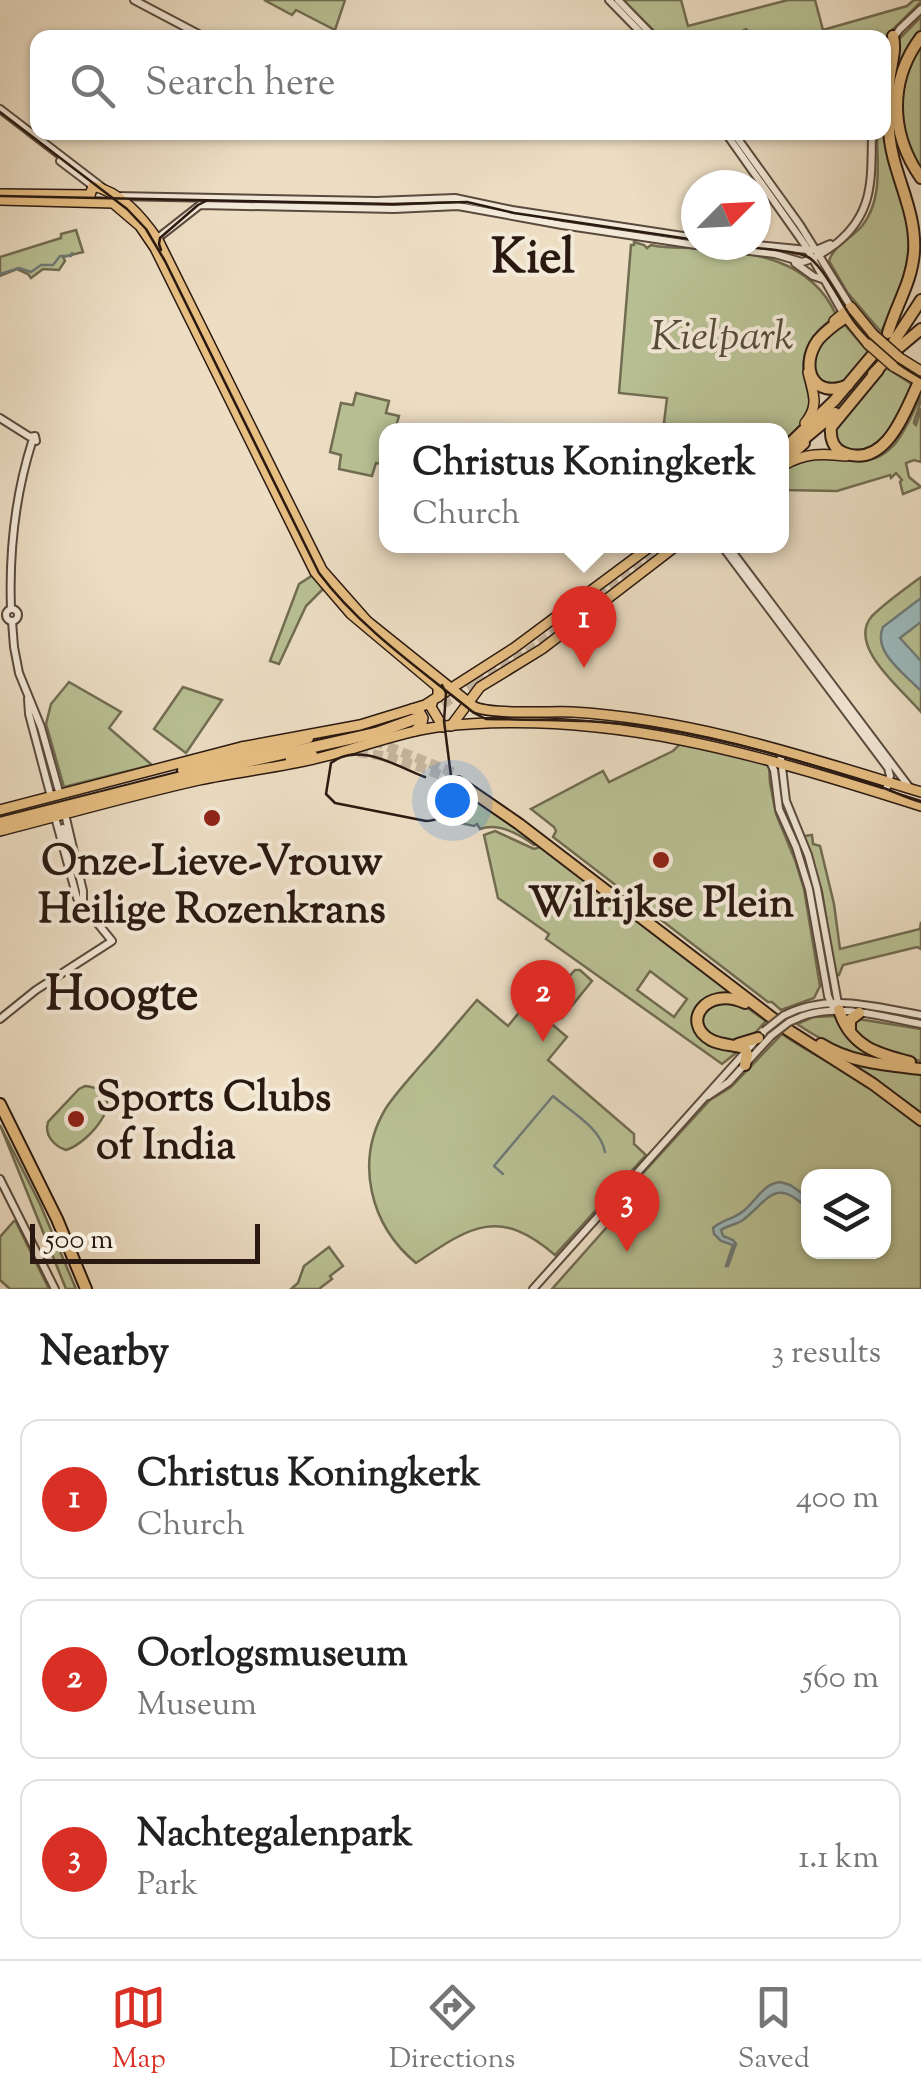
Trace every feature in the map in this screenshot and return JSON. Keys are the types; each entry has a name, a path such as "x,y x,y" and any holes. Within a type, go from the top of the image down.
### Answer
{"highway":[{"path":"891,110 897,76 906,54 921,34"},
{"path":"921,34 904,65 896,107 902,145 921,178"},
{"path":"891,73 893,36"},
{"path":"888,333 905,292 914,250 912,221 891,140"},
{"path":"789,447 873,356 906,299 921,258"},
{"path":"862,385 921,300"},
{"path":"847,313 818,341 810,373 824,389 849,385"},
{"path":"920,380 885,443 866,454 844,453 834,445 831,428 895,351 921,330"},
{"path":"789,449 815,431 878,370"},
{"path":"157,782 376,733 414,719"},
{"path":"0,820 414,719"},
{"path":"14,827 308,738"},
{"path":"296,751 366,744"},
{"path":"157,782 174,769 216,754"},
{"path":"157,782 312,755"},
{"path":"921,1067 862,1060 828,1049 528,823 457,778 800,1039 921,1120"},
{"path":"745,1064 746,1051 740,1046 711,1040 704,1034 698,1022 700,1009 710,1000 725,997 759,1008"},
{"path":"835,1006 851,1036 872,1051 921,1067"},
{"path":"851,1036 850,1022 859,1013"},
{"path":"732,1045 764,1035"},
{"path":"0,1104 57,1219 83,1289"},
{"path":"0,1118 83,1289"}],"main road":[{"path":"93,193 116,200"},
{"path":"0,197 93,193 131,207 155,241 319,577 368,630 438,687 431,707 447,726"},
{"path":"789,445 816,402 808,365 812,345 819,334 847,313 920,380 894,437 882,449 856,457 789,457"},
{"path":"249,431 324,573 367,621 468,702 486,712 586,713 728,734 921,806"},
{"path":"0,820 14,827 199,780 326,756 366,744 414,719 436,699 528,639 642,553"},
{"path":"447,726 480,687 548,644 667,553"},
{"path":"0,820 55,796 277,739 414,719 447,726 524,724 679,738 767,758 785,758 916,790"}],"street":[{"path":"134,0 190,30"},
{"path":"609,0 638,30"},
{"path":"618,0 647,30"},
{"path":"891,39 921,9"},
{"path":"0,111 30,137"},
{"path":"33,140 93,193"},
{"path":"731,140 814,253 822,279 847,313"},
{"path":"738,140 814,253 847,313"},
{"path":"771,254 802,262 847,232 860,218 870,192 872,140"},
{"path":"116,200 376,202 452,198 681,239"},
{"path":"155,241 200,205 394,209 458,206 562,225 681,240"},
{"path":"788,248 794,229"},
{"path":"771,246 814,253"},
{"path":"785,258 822,279"},
{"path":"0,418 31,440 14,523 10,578 12,609 17,618 12,621 17,663 52,784"},
{"path":"730,553 886,765 890,774 888,795"},
{"path":"730,553 895,770 916,790"},
{"path":"28,698 41,726 55,796"},
{"path":"767,758 779,777"},
{"path":"785,758 776,798 808,854 818,888 835,1006"},
{"path":"887,781 895,770"},
{"path":"0,1018 112,941 77,898 60,815"},
{"path":"791,826 809,889 826,986 835,1006"},
{"path":"63,828 82,903"},
{"path":"731,1074 746,1051 764,1035 819,1002 826,986"},
{"path":"819,1002 921,1024"},
{"path":"800,1012 835,1006 921,1015"},
{"path":"533,1289 707,1097 745,1064 764,1035"},
{"path":"0,1178 55,1289"}],"green space":[{"path":"264,0 345,0 335,30 296,10 292,15"},
{"path":"623,0 681,0 688,26 788,0 815,0 823,30 746,29 653,30"},
{"path":"914,0 921,2 891,31 823,30 907,6"},
{"path":"921,17 921,176 901,135 901,84 892,74 897,41"},
{"path":"891,120 909,233 901,284 881,332 847,292 829,261 869,216 877,181 877,140 891,140"},
{"path":"76,230 83,252 63,257 65,261 59,270 43,269 31,278 17,269 0,276 0,257"},
{"name":"Kielpark","path":"634,242 647,248 681,247 681,260 771,260 796,270 825,296 836,315 809,344 804,372 809,405 806,416 789,436 789,423 664,423 667,398 619,393"},
{"path":"843,323 869,353 846,381 826,386 815,378 816,351"},
{"path":"885,367 913,385 884,438 863,452 850,451 835,442 836,421"},
{"path":"356,393 389,401 386,413 399,416 397,423 379,423 379,464 372,476 339,469 341,455 330,452 341,403 353,405"},
{"path":"921,396 914,423 921,408 921,462 906,463 909,477 921,487 903,494 902,480 896,473 891,478 890,475 837,491 789,490 789,468 799,462 876,458 902,434"},
{"path":"313,575 323,589 306,606 279,664 270,661 299,584"},
{"path":"921,577 921,712 871,654 866,628 877,611"},
{"path":"69,682 121,712 109,728 152,765 64,787 46,724 51,704"},
{"path":"183,687 222,700 186,753 154,729"},
{"path":"680,744 769,766 776,814 804,889 820,986 814,998 781,1010 768,1002 553,837 554,827 531,809 603,771 609,782"},
{"path":"458,786 538,844 501,828 480,829 477,824 446,820 460,805"},
{"path":"495,831 534,849 543,846 740,998 706,1000 699,1032 741,1049 722,1064 546,939 549,934 498,898 484,835","holes":["650,971 687,999 674,1017 637,990"]},
{"path":"812,835 813,844 820,846 840,949 920,929 921,922 921,949 843,965 839,975 835,974 822,892 804,836"},
{"path":"575,970 592,981 558,1019 546,1010 545,1004"},
{"path":"477,1000 508,1026 527,1003 567,1037 548,1060 634,1134 634,1144 646,1155 555,1255 517,1231 484,1227 452,1240 416,1263 400,1248 378,1211 369,1170 371,1149 376,1128 390,1102"},
{"path":"722,1000 746,1007 766,1021 741,1042 712,1036 701,1023 702,1015 707,1007"},
{"path":"837,1016 844,1031 905,1063 849,1051 797,1024 813,1017"},
{"path":"858,1019 921,1029 921,1061 879,1050 856,1035 853,1022"},
{"path":"782,1034 874,1090 921,1127 921,1289 552,1289 614,1219 610,1214 616,1208 614,1205 710,1100 731,1087"},
{"path":"822,1048 921,1072 921,1116"},
{"name":"Sports Clubs of India","path":"85,1086 99,1090 106,1097 107,1107 86,1138 66,1150 51,1139 48,1122"},
{"path":"0,1125 40,1204 76,1289 66,1289"},
{"path":"14,1221 49,1289 10,1289 0,1280 0,1237"},
{"path":"329,1247 343,1266 330,1276 332,1279 319,1289 291,1289 298,1283 304,1266"}],"water":[{"path":"921,598 921,622 900,638 921,661 921,691 886,654 881,636 883,627"},
{"path":"774,1183 790,1185 801,1193 801,1203 788,1194 774,1194 743,1220 721,1230 723,1236 736,1244 726,1266 733,1245 721,1241 713,1228 742,1212"}],"waterway":[{"path":"0,274 19,268 31,272 72,253"},
{"path":"503,1174 494,1166 553,1096 591,1128 605,1152"}],"tunnel":[{"path":"503,669 657,553"},
{"path":"475,681 507,660"},
{"path":"416,719 484,680"},
{"path":"308,738 348,737"},
{"path":"374,741 457,774"},
{"path":"343,752 387,757 458,782"}],"tram line":[{"path":"0,112 30,135"},
{"path":"37,140 127,209 146,229 319,573 372,630 474,713 486,719 571,720 683,733 795,760 921,802"},
{"path":"0,196 467,202 514,213 681,238"},
{"path":"161,250 160,238 206,201"},
{"path":"771,250 812,260 863,332 921,378"},
{"path":"425,777 378,758 353,754 331,763 326,794 335,803 426,821 447,812 454,800 444,721 446,693 442,685"}],"place":[{"name":"Christus Koningkerk","path":"584,668"},
{"name":"Onze-Lieve-Vrouw Heilige Rozenkrans","path":"212,818"},
{"name":"Wilrijkse Plein","path":"661,860"},
{"name":"Oorlogsmuseum","path":"543,1042"},
{"name":"Sports Clubs of India","path":"76,1119"},
{"name":"Nachtegalenpark","path":"627,1252"}],"district":[{"name":"Kiel","path":"533,255"},
{"name":"Hoogte","path":"122,992"}]}
